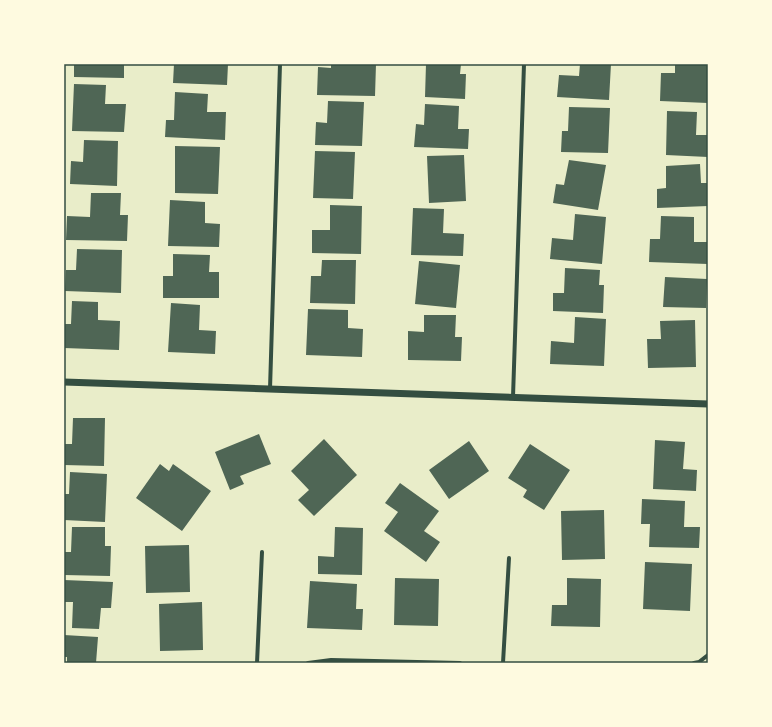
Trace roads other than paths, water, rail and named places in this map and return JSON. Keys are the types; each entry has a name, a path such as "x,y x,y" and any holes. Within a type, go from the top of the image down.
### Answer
{"street":[{"path":"270,389 280,64"},
{"path":"512,397 524,64"},
{"path":"64,382 708,404"},
{"path":"257,663 262,552"},
{"path":"504,663 509,558"},
{"path":"694,663 699,662 708,655"},
{"path":"308,663 331,660 460,663"}]}
